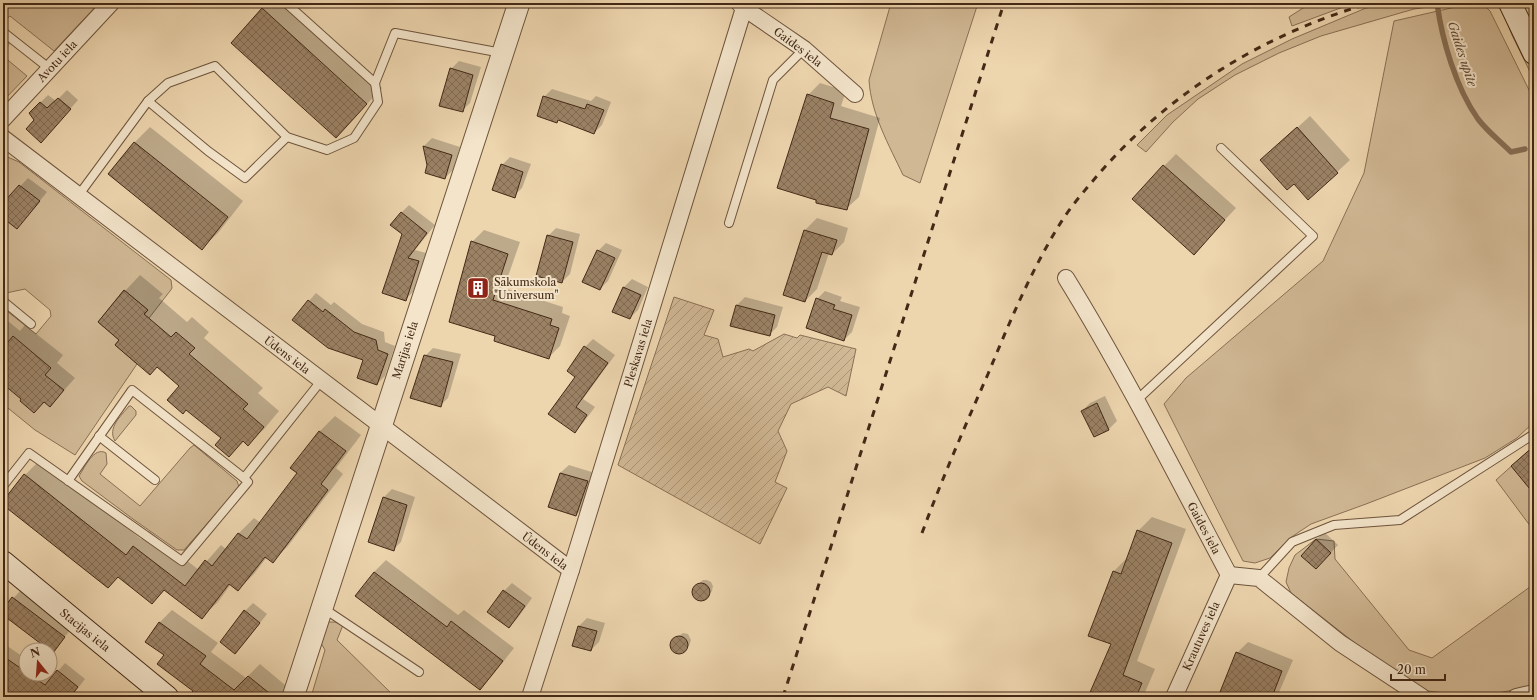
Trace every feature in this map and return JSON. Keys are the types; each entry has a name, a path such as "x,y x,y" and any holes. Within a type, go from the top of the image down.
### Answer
{"main road":[{"path":"1510,3 1534,53"},
{"name":"Stacijas iela","path":"5,570 167,697"}],"street":[{"name":"Avotu iela","path":"3,119 112,3"},
{"name":"Marijas iela","path":"293,697 519,3"},
{"name":"Gaides iela","path":"742,6 804,49 855,94"},
{"name":"Pleskavas iela","path":"530,697 571,570 742,6"},
{"name":"Ūdens iela","path":"3,138 571,570"},
{"name":"Gaides iela","path":"1066,278 1095,324 1137,400 1229,575"},
{"path":"1229,575 1259,578 1340,643 1422,697"},
{"name":"Krautuves iela","path":"1174,697 1229,575"},
{"path":"1516,697 1534,693"}],"lane":[{"path":"286,3 375,83"},
{"path":"3,32 50,69"},
{"path":"78,196 148,101 168,83 215,66 287,137 327,150 354,138 378,102 375,83 395,33 502,53"},
{"path":"729,223 773,80 804,49"},
{"path":"148,101 208,151 245,178 287,137"},
{"path":"1137,400 1313,236 1221,148"},
{"path":"3,302 31,324"},
{"path":"244,478 321,381"},
{"path":"3,486 29,453 68,481 182,561 248,482 132,390 68,481"},
{"path":"1259,578 1292,542 1334,526 1400,520 1534,434"},
{"path":"99,436 155,480"},
{"path":"322,607 419,672"}],"shaded area":[{"path":"3,3 99,3 54,51 10,16 3,22"},
{"path":"891,3 978,3 920,183 903,175 877,117 870,93 869,80"},
{"path":"1311,3 1354,3 1292,26 1289,17"},
{"path":"1391,3 1456,3 1414,9 1321,36 1279,53 1235,75 1198,99 1173,122 1146,152 1137,145 1167,115 1242,64 1292,39 1366,8"},
{"path":"1473,3 1482,3 1490,11 1534,100 1534,422 1517,438 1485,458 1311,524 1290,538 1270,558 1255,563 1243,561 1164,404 1186,378 1323,261 1364,173 1394,21"},
{"path":"1499,3 1502,3 1534,74 1534,80 1512,35"},
{"path":"3,56 27,76 3,101"},
{"path":"3,155 19,162 171,280 172,288 149,318 144,315 148,310 124,290 98,322 119,340 115,345 137,364 75,455 35,430 3,404 3,308 36,334 51,316 50,310 25,289 6,293 3,292"},
{"path":"674,297 714,310 704,335 718,339 723,357 749,349 753,351 784,334 797,338 800,335 856,349 846,396 828,387 791,404 778,431 787,451 775,482 787,488 760,544 618,465"},
{"path":"129,406 136,411 136,415 115,441 113,431 116,422"},
{"path":"194,445 237,481 239,487 184,550 177,550 133,519 82,481 79,476 90,458 98,452 106,453 107,464 100,474 140,506"},
{"path":"1534,446 1534,531 1496,480"},
{"path":"1316,539 1334,541 1335,559 1409,650 1432,658 1534,584 1534,686 1477,697 1428,691 1387,668 1291,593 1286,582 1289,568 1295,555"},
{"path":"327,622 335,622 343,625 337,640 395,697 311,697 325,650 318,638"}],"building":[{"path":"262,8 367,104 336,138 231,43"},
{"path":"450,68 473,75 463,112 439,106"},
{"path":"807,94 834,103 830,118 869,129 847,210 816,203 816,200 777,188"},
{"path":"543,96 585,109 587,104 604,110 594,134 558,120 557,123 537,116"},
{"path":"58,98 71,109 41,143 26,129 34,120 29,113 40,102 47,108"},
{"path":"1297,127 1338,173 1308,200 1294,184 1287,190 1260,160"},
{"path":"134,142 228,217 202,250 108,174"},
{"path":"423,146 452,155 445,179 425,173 427,165"},
{"path":"501,164 523,172 515,198 492,190"},
{"path":"1163,165 1225,220 1194,255 1132,199"},
{"path":"19,185 40,201 17,229 3,218 3,203"},
{"path":"401,212 427,233 408,258 419,261 406,301 382,293 402,234 390,225"},
{"path":"804,230 837,240 832,255 822,252 805,302 783,295"},
{"path":"547,235 573,242 562,283 536,276"},
{"path":"471,241 508,254 493,300 552,319 550,325 559,328 549,359 494,341 495,336 449,322"},
{"path":"597,250 615,258 600,290 582,282"},
{"path":"623,287 641,295 630,319 612,312"},
{"path":"124,290 148,310 144,314 171,337 176,332 195,348 189,354 248,404 243,409 264,427 248,446 243,441 229,457 215,445 221,438 186,410 183,414 167,400 179,386 157,367 150,375 115,345 119,340 98,322"},
{"path":"816,298 835,305 833,309 852,315 844,341 806,328"},
{"path":"308,300 323,312 325,309 354,332 376,340 378,350 388,354 377,385 357,378 363,360 328,348 292,320"},
{"path":"736,305 775,315 770,336 730,326"},
{"path":"13,336 51,368 45,375 64,390 50,407 44,402 34,413 20,401 21,399 3,384 3,348"},
{"path":"584,346 608,363 576,407 587,415 575,433 548,414 575,377 567,371"},
{"path":"424,355 453,362 441,407 410,398"},
{"path":"1097,403 1109,430 1094,437 1081,411"},
{"path":"319,431 346,451 321,484 328,490 273,563 265,557 238,591 229,584 202,619 164,590 152,604 118,577 108,588 3,505 3,501 24,474 126,555 133,546 185,586 205,560 212,566 238,533 247,539 297,473 290,468"},
{"path":"1534,446 1534,494 1511,466"},
{"path":"560,473 588,481 576,516 548,507"},
{"path":"383,497 407,505 394,551 368,542"},
{"path":"1137,530 1172,543 1123,675 1142,683 1136,697 1088,697 1111,644 1088,636 1113,571 1121,574"},
{"path":"1316,539 1331,553 1316,569 1301,556"},
{"path":"374,572 447,627 451,621 503,661 480,690 355,596"},
{"path":"701,583 707,586 710,592 707,598 701,601 695,598 692,592 695,586"},
{"path":"503,590 525,606 509,628 487,612"},
{"path":"12,597 65,637 58,646 58,642 39,642 3,615 3,609"},
{"path":"244,610 260,623 235,654 220,642"},
{"path":"159,622 206,656 200,664 234,690 248,676 274,697 188,697 193,691 157,664 164,655 145,642"},
{"path":"578,626 597,631 591,651 572,646"},
{"path":"679,636 685,639 688,645 685,651 679,654 673,651 670,645 673,639"},
{"path":"1236,652 1282,671 1272,697 1218,697"},
{"path":"3,656 18,666 18,682 41,682 45,685 47,682 58,682 58,671 78,687 70,697 10,697 3,692"}],"waterway":[{"name":"Gaides upīte","path":"1437,3 1446,48 1463,93 1470,107 1489,132 1511,152 1525,149"}],"railway":[{"path":"783,697 1004,3"},
{"path":"922,533 954,453 1005,334 1041,256 1063,219 1097,176 1125,146 1155,118 1187,93 1221,70 1256,49 1293,31 1371,3"}],"place":[{"name":"Sākumskola \"Universum\"","path":"478,288"}]}
